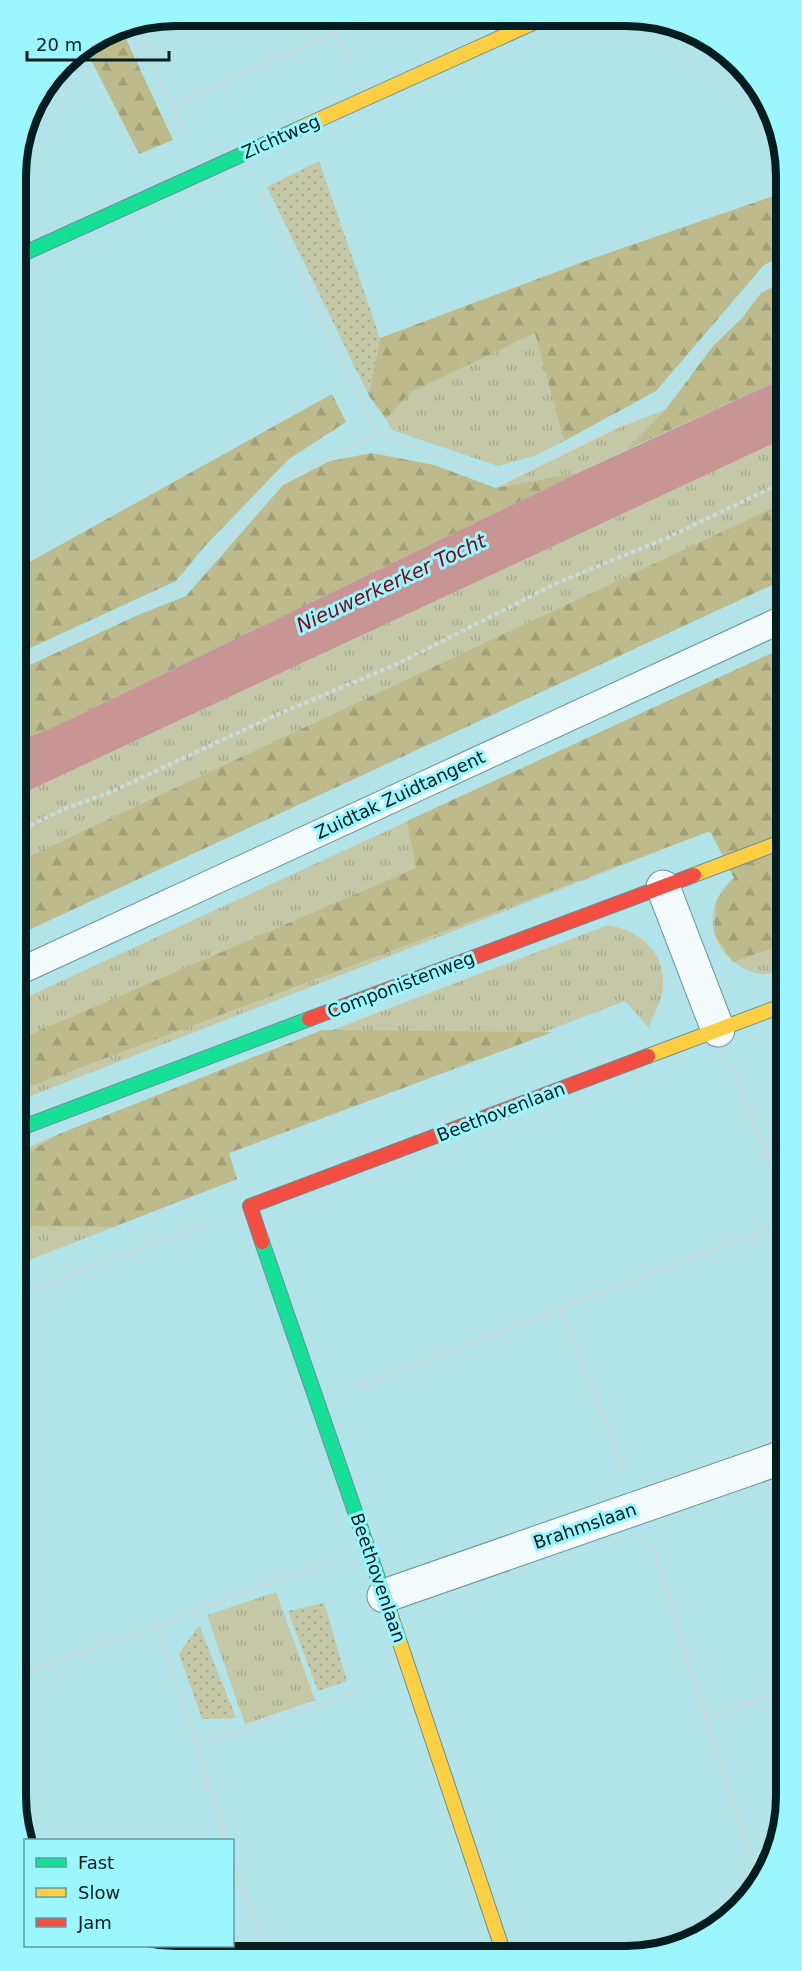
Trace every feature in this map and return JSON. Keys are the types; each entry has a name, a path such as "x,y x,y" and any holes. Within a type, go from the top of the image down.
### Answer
{"street":[{"name":"Zichtweg","path":"26,252 526,26"},
{"name":"Componistenweg","path":"26,1126 776,844"},
{"path":"663,887 718,1030"},
{"name":"Beethovenlaan","path":"501,1946 250,1206 776,1008"},
{"name":"Brahmslaan","path":"384,1596 776,1459"}],"lane":[{"name":"Zuidtak Zuidtangent","path":"26,968 776,622"}],"path":[{"path":"332,26 367,99"},
{"path":"172,106 348,26"},
{"path":"138,31 202,171"},
{"path":"243,154 377,433 476,470 516,474 653,409 771,273 776,271"},
{"path":"26,660 176,590 202,573 270,487 377,433"},
{"path":"26,828 63,809 111,792 267,719 397,664 556,583 669,537 776,485"},
{"path":"718,1030 776,1180"},
{"path":"26,1291 250,1206"},
{"path":"318,1401 561,1310 776,1226"},
{"path":"561,1310 639,1507 755,1872"},
{"path":"26,1673 368,1548"},
{"path":"157,1625 226,1839"},
{"path":"195,1745 358,1691"},
{"path":"707,1718 776,1694"},
{"path":"234,1864 263,1946"}],"green space":[{"path":"124,35 173,140 139,154 88,54"},
{"path":"319,161 380,338 369,396 267,187"},
{"path":"776,195 776,259 764,265 656,391 564,441 535,333 411,392 386,419 369,396 380,338 588,260"},
{"path":"776,285 776,382 626,450 666,409 713,346 743,317 761,293"},
{"path":"536,332 564,441 534,456 498,466 392,430 386,419 411,392"},
{"path":"332,394 346,422 289,459 205,546 176,581 26,650 26,564"},
{"path":"666,409 626,450 580,472 496,488 618,428"},
{"path":"776,442 776,506 26,858 26,792"},
{"path":"372,453 434,465 496,488 580,472 56,726 26,738 26,667 138,615 186,596 283,485 330,461"},
{"path":"776,506 776,583 26,931 26,858"},
{"path":"776,651 776,666 710,831 26,1098 26,997"},
{"path":"776,651 776,947 733,962 714,933 717,899 734,878 710,831 26,1088 26,1037 416,868 407,821"},
{"path":"776,862 776,970 767,974 749,971 730,958 716,939 713,928 715,904 720,893 732,879"},
{"path":"608,925 633,933 644,940 658,959 662,971 661,998 649,1028 625,1001 224,1155 237,1179 26,1261 26,1148"},
{"path":"322,1030 553,1032 229,1153 237,1179 113,1227 26,1226 26,1154 59,1134"},
{"path":"276,1592 315,1700 245,1724 207,1615"},
{"path":"324,1603 347,1681 318,1691 288,1611"},
{"path":"199,1625 236,1718 202,1719 179,1654"}],"water":[{"name":"Nieuwerkerker Tocht","path":"776,382 776,442 26,792 26,738 56,726 580,472"}],"traffic: fast":[{"path":"26,252 296,130"},
{"path":"26,1126 309,1019"},
{"path":"262,1242 390,1613"}],"traffic: slow":[{"path":"296,130 526,26"},
{"path":"694,875 776,844"},
{"path":"648,1056 776,1008"},
{"path":"390,1613 501,1946"}],"traffic: jam":[{"path":"309,1019 694,875"},
{"path":"262,1242 250,1206 648,1056"}]}
